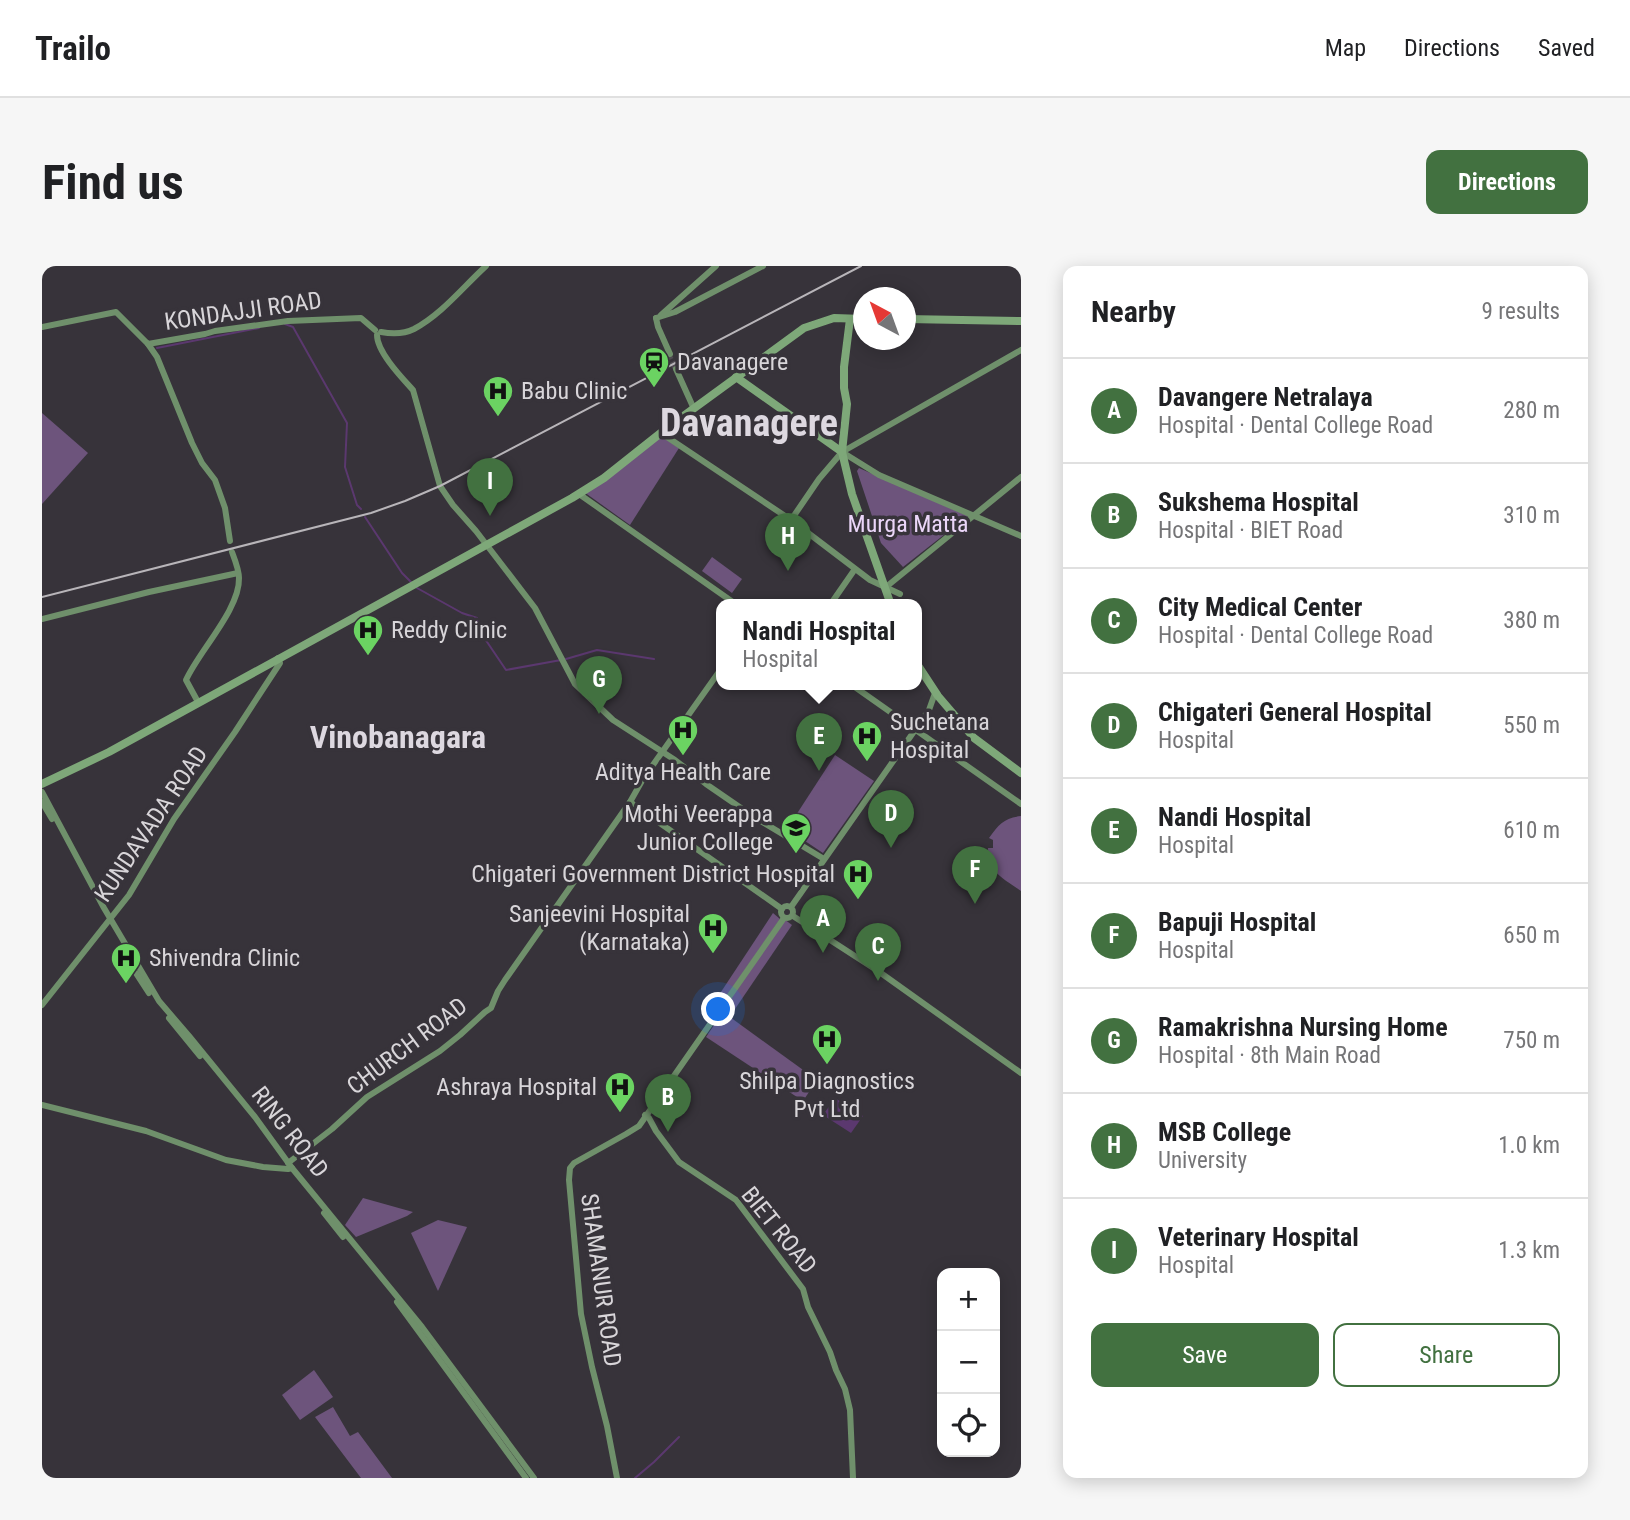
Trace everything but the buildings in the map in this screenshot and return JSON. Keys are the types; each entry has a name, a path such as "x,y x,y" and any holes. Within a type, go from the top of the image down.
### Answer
{"main road":[{"path":"42,784 109,752 579,494 804,328 834,318 850,319 844,374 846,404 842,452 852,494 889,599"},
{"path":"916,319 1021,321"},
{"path":"736,377 842,452"},
{"path":"922,672 936,693 974,738 1021,772"}],"street":[{"path":"486,266 413,330 378,333 377,342 382,351 413,390 439,483 453,505 535,607 575,684 606,715 771,828 824,859"},
{"path":"656,319 716,266"},
{"path":"656,319 675,312 763,266"},
{"name":"KONDAJJI ROAD","path":"42,327 116,312 148,344 288,321 361,318 378,333"},
{"path":"656,319 669,354"},
{"path":"148,344 157,358 192,443 215,480 225,508 230,541"},
{"path":"791,520 819,479 842,452 1021,349"},
{"path":"677,369 695,408"},
{"path":"660,433 791,520 870,580 900,594"},
{"path":"842,452 879,475 1021,537"},
{"path":"886,587 1021,477"},
{"path":"579,494 728,599"},
{"path":"198,702 186,680 226,616 237,592 238,573 232,552"},
{"path":"834,599 855,569"},
{"path":"42,619 238,573"},
{"name":"KUNDAVADA ROAD","path":"42,1005 129,895 174,819 275,671 280,663 278,659"},
{"name":"CHURCH ROAD","path":"289,1167 367,1097 440,1051 491,1008 505,980 716,676"},
{"path":"859,690 1021,804"},
{"path":"791,907 929,710 936,693"},
{"name":"RING ROAD","path":"42,792 109,921"},
{"name":"RING ROAD","path":"42,802 109,921 159,1002 255,1117 289,1167 392,1296 526,1478"},
{"path":"630,802 782,909"},
{"path":"782,909 791,907"},
{"path":"791,907 793,916"},
{"path":"782,909 784,918 793,916"},
{"path":"793,916 878,971 1021,1073"},
{"name":"SHAMANUR ROAD","path":"617,1478 581,1314 570,1168 574,1163 639,1126 784,918"},
{"path":"42,1105 150,1132 226,1160 263,1167 289,1167"},
{"name":"BIET ROAD","path":"645,1115 679,1162 736,1200 803,1289 808,1307 845,1389 850,1410 853,1478"},
{"name":"RING ROAD","path":"289,1167 422,1327 534,1478"}],"green space":[{"path":"42,413 88,453 42,504"},
{"path":"660,435 679,448 630,525 584,492"},
{"name":"Murga Matta","path":"859,468 968,516 903,567 881,543 857,471"},
{"path":"712,557 742,579 732,593 702,571"},
{"path":"835,755 874,781 823,853 787,829"},
{"path":"1021,816 1021,891 994,869 988,848 993,848 993,840 989,838 999,825 1010,818"},
{"path":"773,913 780,919 722,1003 717,998"},
{"path":"784,919 792,925 733,1012 724,1006"},
{"path":"723,1012 817,1080 803,1101 706,1037"},
{"path":"363,1198 413,1212 356,1237 345,1225"},
{"path":"438,1220 467,1227 438,1291 411,1233"},
{"path":"314,1370 333,1397 300,1420 282,1395"},
{"path":"333,1407 350,1436 358,1432 392,1478 361,1478 315,1417"}],"shaded area":[{"path":"835,1098 863,1116 851,1133 823,1115"}],"waterway":[{"path":"285,324 293,327 347,423 345,467 357,505 361,509"},
{"path":"157,348 259,328"},
{"path":"365,517 402,573 411,582"},
{"path":"417,588 462,613 477,618 481,633 506,670 561,660"},
{"path":"566,659 597,650 654,659"},
{"path":"635,1478 679,1437"}],"tunnel":[{"path":"668,354 676,369"}],"railway":[{"path":"42,597 371,513 405,501 440,486 861,266"}],"place":[{"name":"Davanagere","path":"654,389"},
{"name":"Babu Clinic","path":"498,418"},
{"name":"Veterinary Hospital","path":"490,516"},
{"name":"MSB College","path":"788,571"},
{"name":"Reddy Clinic","path":"368,657"},
{"name":"Ramakrishna Nursing Home","path":"599,714"},
{"name":"Aditya Health Care","path":"683,757"},
{"name":"Suchetana Hospital","path":"867,763"},
{"name":"Nandi Hospital","path":"819,771"},
{"name":"Chigateri General Hospital","path":"891,848"},
{"name":"Mothi Veerappa Junior College","path":"796,855"},
{"name":"Chigateri Government District Hospital","path":"858,901"},
{"name":"Bapuji Hospital","path":"975,904"},
{"name":"Davangere Netralaya","path":"823,953"},
{"name":"Sanjeevini Hospital (Karnataka)","path":"713,955"},
{"name":"City Medical Center","path":"878,981"},
{"name":"Shivendra Clinic","path":"126,985"},
{"name":"Shilpa Diagnostics Pvt Ltd","path":"827,1066"},
{"name":"Ashraya Hospital","path":"620,1114"},
{"name":"Sukshema Hospital","path":"668,1132"}],"district":[{"name":"Davanagere","path":"749,423"},
{"name":"Vinobanagara","path":"398,737"}]}
